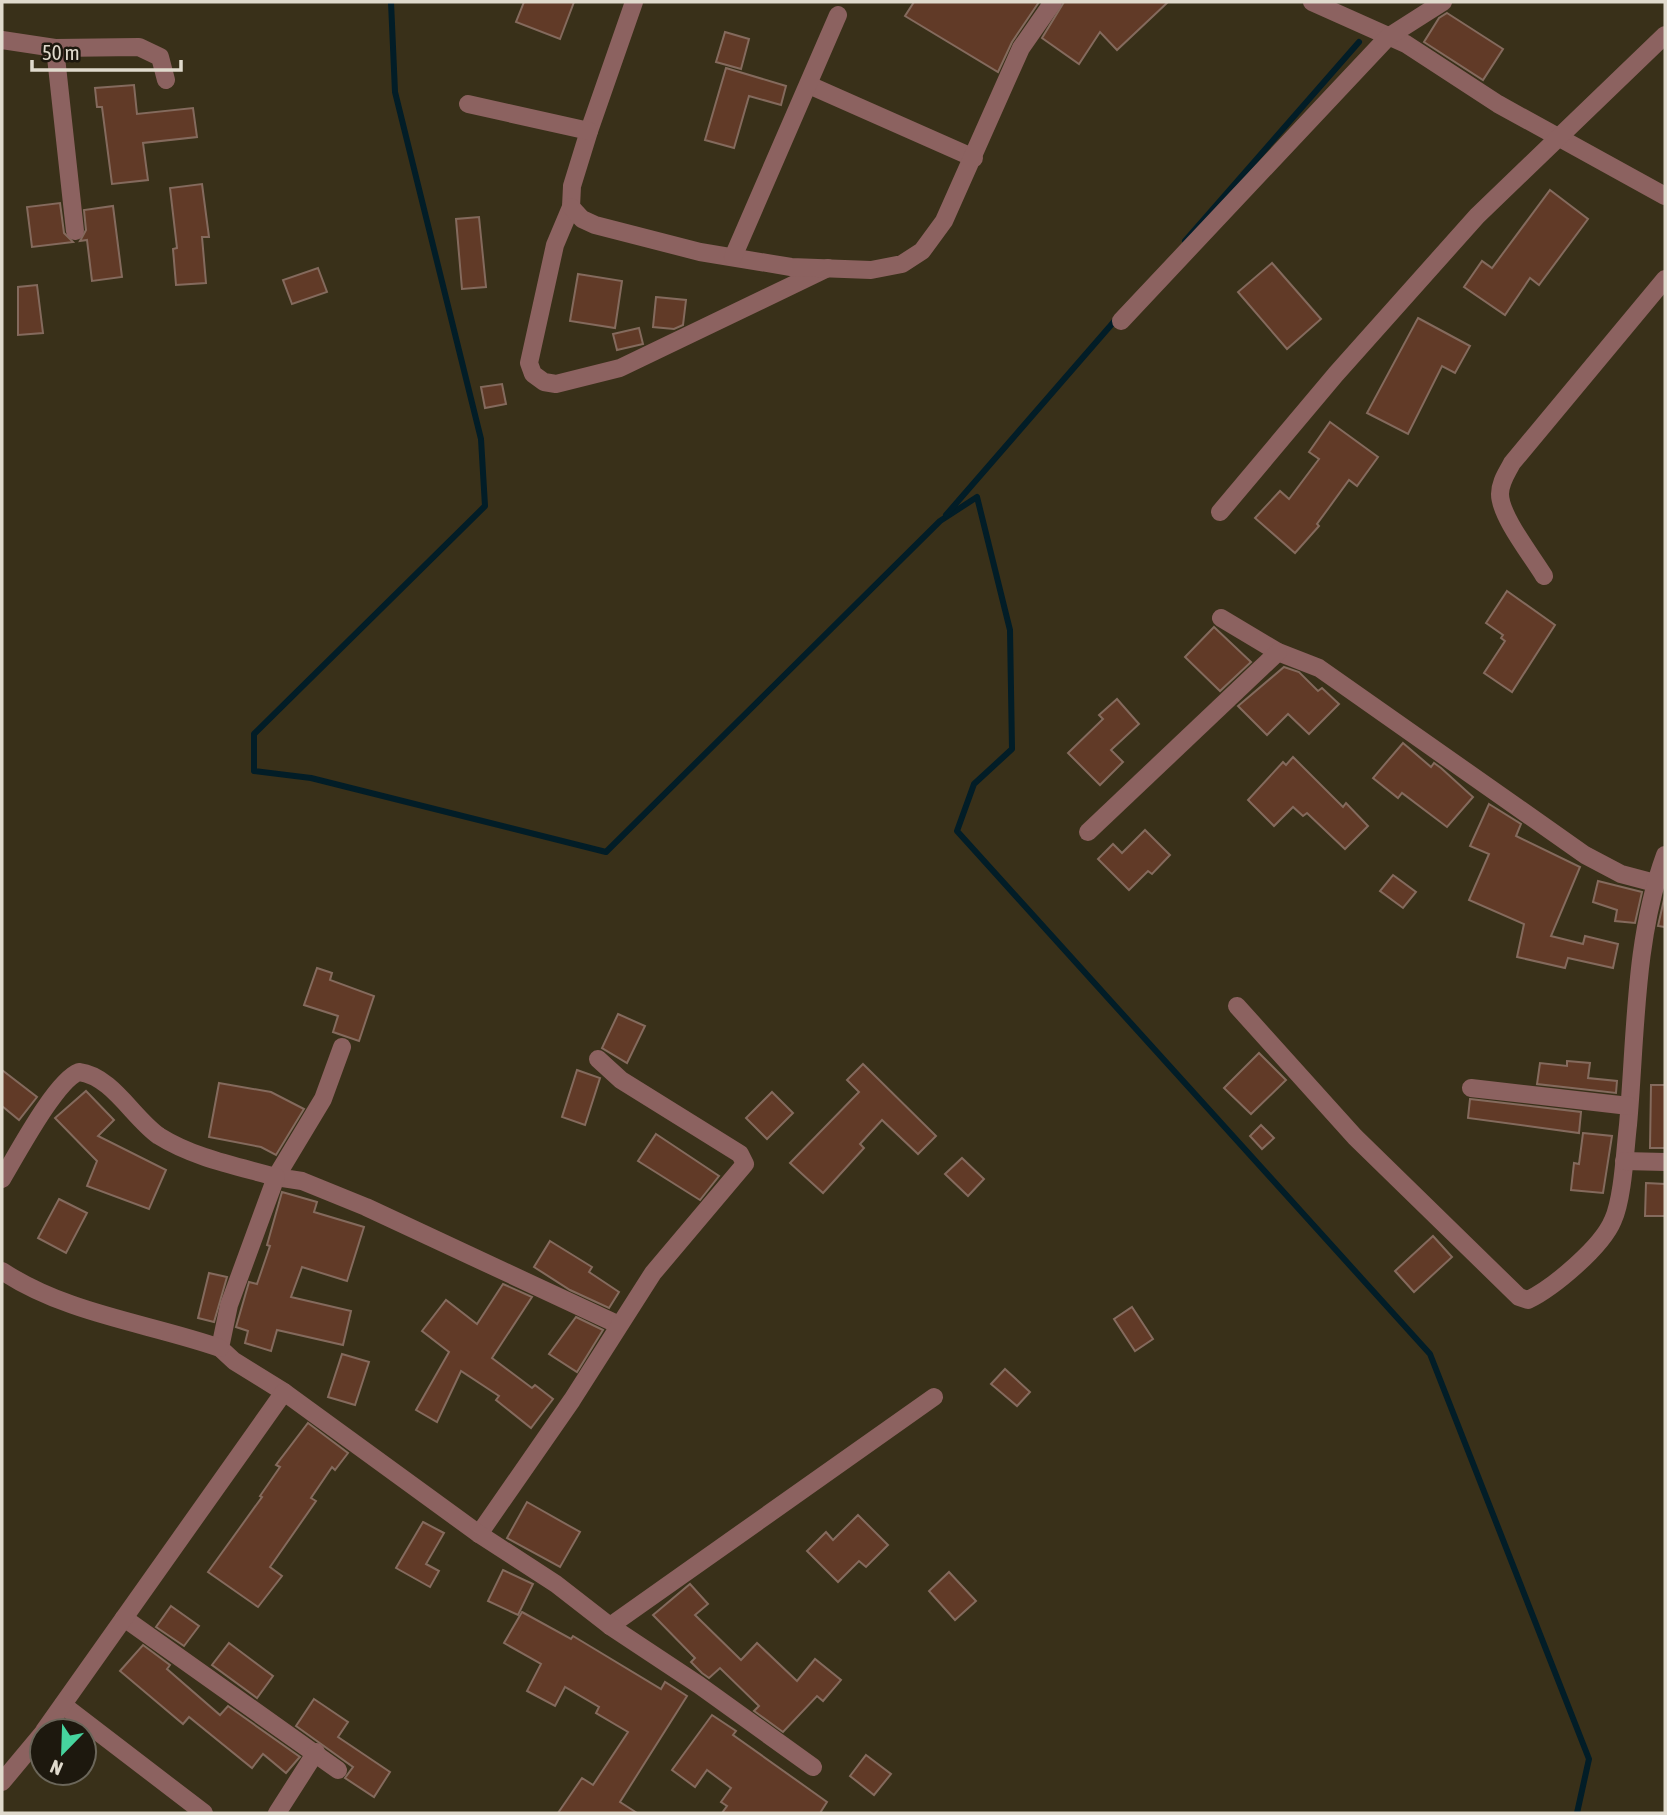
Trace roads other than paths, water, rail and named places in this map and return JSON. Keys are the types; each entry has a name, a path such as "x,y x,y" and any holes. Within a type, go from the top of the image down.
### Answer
{"street":[{"path":"634,2 572,186 572,207 555,245 529,363 533,374 544,382 556,384 620,368 828,268"},
{"path":"572,207 582,219 595,225 733,257 870,270 902,264 922,251 944,221 1021,48 1053,2"},
{"path":"1312,2 1406,44 1498,104 1665,197"},
{"path":"1121,321 1388,37 1443,2"},
{"path":"733,257 838,15"},
{"path":"1220,512 1336,374 1477,216 1665,35"},
{"path":"2,40 55,48 139,47 160,57 166,80"},
{"path":"55,48 75,231"},
{"path":"809,85 974,158"},
{"path":"468,104 589,131"},
{"path":"1544,576 1506,514 1500,495 1502,480 1512,463 1665,279"},
{"path":"1221,618 1278,652 1320,668 1585,855 1621,874 1655,883"},
{"path":"1088,832 1278,652"},
{"path":"1237,1006 1355,1136 1519,1297 1528,1300 1546,1290 1614,1220 1624,1161 1645,933 1655,883 1665,855"},
{"path":"220,1348 229,1305 276,1177 323,1098 342,1047"},
{"path":"479,1534 572,1400 653,1273 745,1164 744,1159 621,1080 598,1059"},
{"path":"2,1179 51,1100 69,1078 79,1072 98,1080 157,1134 187,1151 276,1177 302,1181 514,1273 619,1325"},
{"path":"1471,1088 1629,1106"},
{"path":"1624,1161 1665,1162"},
{"path":"2,1270 18,1282 67,1303 220,1348 234,1361 285,1392 479,1534 556,1584 610,1626 699,1685 813,1767"},
{"path":"54,1717 285,1392"},
{"path":"610,1626 934,1397"},
{"path":"124,1618 338,1770"},
{"path":"63,1705 204,1813"},
{"path":"2,1782 28,1751"},
{"path":"277,1813 316,1752"}],"waterway":[{"path":"391,2 395,92 481,439 485,506 254,734 254,771 311,778 606,852 940,521 977,497 1010,630 1012,749 974,784 957,831 1430,1354 1589,1759 1577,1813"},
{"path":"1185,241 1359,42"},
{"path":"946,515 1118,317"}]}
